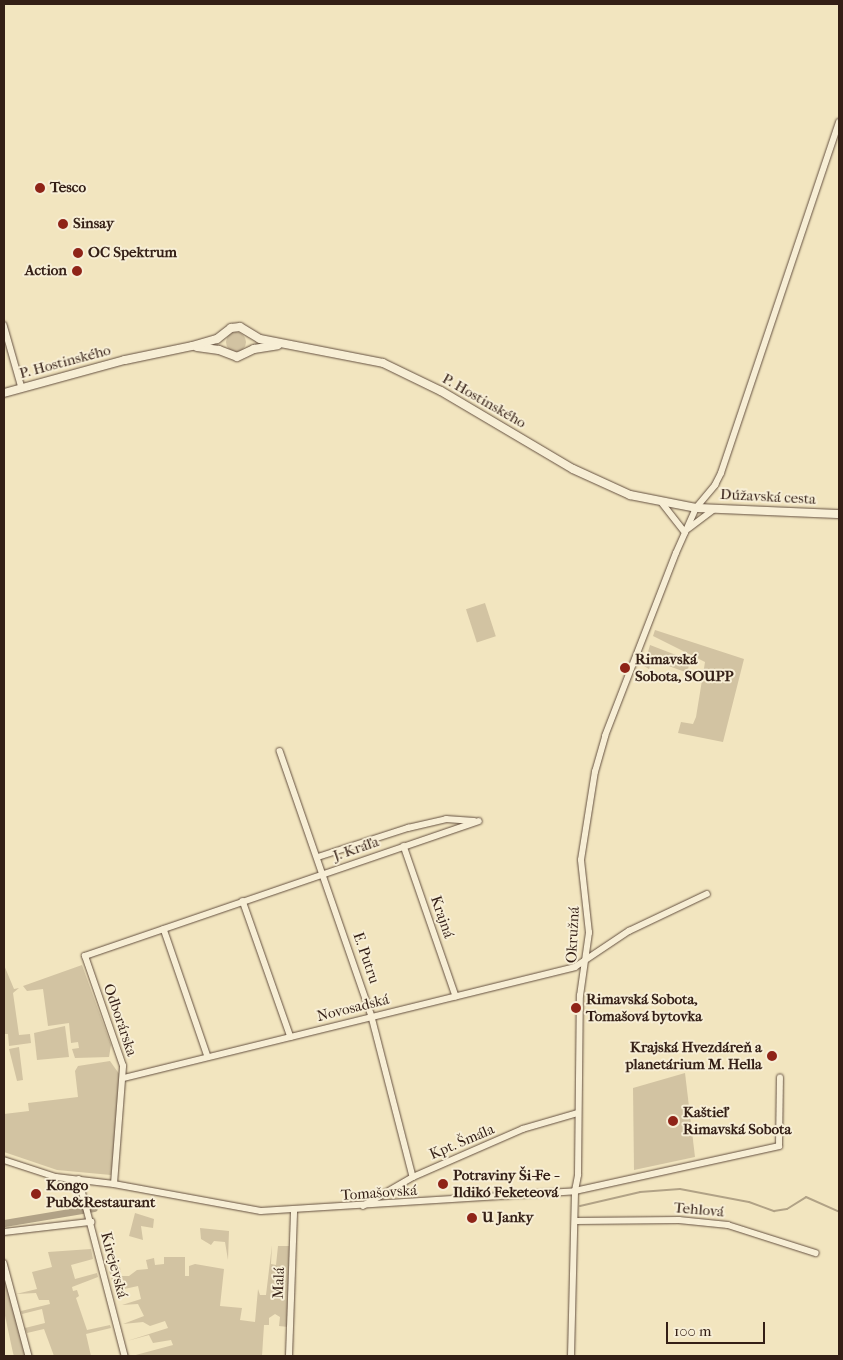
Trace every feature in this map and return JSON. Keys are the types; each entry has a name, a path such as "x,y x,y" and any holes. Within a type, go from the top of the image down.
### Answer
{"street":[{"name":"Okružná","path":"571,1356 576,1222 575,1191 578,1175 580,996 586,958 589,912 581,860 595,772 605,736 685,532 696,508 715,485 721,473 839,122"},
{"path":"4,326 22,388"},
{"name":"P. Hostinského","path":"4,393 125,360 192,346 222,336 236,326 249,333 283,344 383,363 441,391 590,478 630,495 663,504 696,508"},
{"path":"249,333 252,342 249,351"},
{"path":"222,336 224,352"},
{"name":"P. Hostinského","path":"192,346 224,352 237,358 249,351 283,344"},
{"path":"663,504 685,532 716,508"},
{"name":"Dúžavská cesta","path":"696,508 839,514"},
{"name":"E. Putru","path":"280,751 324,873 372,1017 413,1177"},
{"name":"J. Kráľa","path":"85,956 479,821 446,819 318,857"},
{"name":"Krajná","path":"404,846 456,996"},
{"name":"Novosadská","path":"124,1078 574,967 650,919 707,894"},
{"path":"242,901 291,1036"},
{"path":"164,929 208,1057"},
{"name":"Odborárska","path":"85,956 123,1066 124,1078 114,1184"},
{"name":"Tomašovská","path":"4,1160 49,1176 114,1184 242,1208 294,1211 575,1191 779,1146 780,1078"},
{"name":"Kpt. Šmála","path":"362,1207 413,1177 522,1129 578,1113"},
{"name":"Kirejevská","path":"79,1180 125,1356"},
{"name":"Malá","path":"289,1356 294,1211"},
{"name":"Tehlová","path":"576,1222 679,1220 728,1225 816,1253"},
{"path":"4,1232 90,1222"},
{"path":"4,1263 29,1356"}],"shaded area":[{"path":"236,332 243,335 246,342 243,349 236,352 229,349 226,342 229,335"},
{"path":"485,603 496,636 477,642 466,609"},
{"path":"655,630 744,659 723,742 678,733 681,722 693,724 696,717 705,662 653,636"},
{"path":"650,645 689,660 688,673 652,660 649,669 644,666"},
{"path":"4,965 14,989 19,988 13,993 19,1035 30,1034 31,1043 9,1046 8,1034 4,1034"},
{"path":"82,965 111,1045 109,1057 75,1058 72,1049 79,1048 78,1042 71,1043 69,1023 48,1026 43,989 27,991 23,986"},
{"path":"65,1026 69,1057 37,1060 34,1033"},
{"path":"19,1047 23,1080 17,1081 9,1049"},
{"path":"110,1061 122,1078 111,1175 57,1170 4,1152 4,1114 29,1111 28,1103 78,1097 75,1071 78,1066"},
{"path":"685,1073 695,1157 634,1170 633,1088"},
{"path":"135,1213 154,1219 153,1228 141,1226 143,1240 129,1236"},
{"path":"200,1228 229,1231 228,1260 225,1242 214,1241 211,1245 201,1239"},
{"path":"272,1245 271,1264 276,1265 278,1246 289,1246 288,1327 279,1326 280,1317 275,1314 269,1318 269,1325 264,1325 262,1356 132,1356 173,1345 171,1340 153,1343 149,1335 127,1341 168,1328 165,1321 150,1326 143,1322 123,1324 144,1316 138,1304 122,1305 141,1299 138,1286 115,1291 108,1267 120,1267 121,1276 129,1276 137,1270 148,1269 146,1260 154,1258 155,1265 164,1264 164,1257 185,1257 185,1276 189,1276 189,1266 195,1264 224,1269 220,1306 242,1308 240,1320 255,1322 258,1289 260,1295 266,1295"},
{"path":"91,1249 93,1259 71,1265 75,1279 97,1273 98,1277 72,1287 73,1291 77,1290 79,1296 76,1298 87,1330 110,1325 111,1328 86,1334 91,1356 54,1356 44,1329 27,1333 25,1328 45,1323 42,1309 22,1314 21,1311 50,1304 49,1300 39,1300 36,1293 16,1294 37,1289 32,1272 52,1267 48,1252"},
{"path":"4,1275 25,1356 14,1356 13,1353 4,1311"}],"waterway":[{"path":"580,1206 640,1192 680,1189 749,1202 774,1211 787,1209 806,1197 839,1212"},
{"path":"4,1223 94,1208"}],"place":[{"name":"Tesco","path":"40,188"},
{"name":"Sinsay","path":"63,224"},
{"name":"OC Spektrum","path":"78,253"},
{"name":"Action","path":"77,271"},
{"name":"Rimavská Sobota, SOUPP","path":"625,668"},
{"name":"Rimavská Sobota, Tomašová bytovka","path":"576,1008"},
{"name":"Krajská Hvezdáreň a planetárium M. Hella","path":"772,1056"},
{"name":"Kaštieľ Rimavská Sobota","path":"673,1121"},
{"name":"Potraviny Ši-Fe - Ildikó Feketeová","path":"443,1184"},
{"name":"Kongo Pub&Restaurant","path":"36,1194"},
{"name":"U Janky","path":"472,1218"}]}
